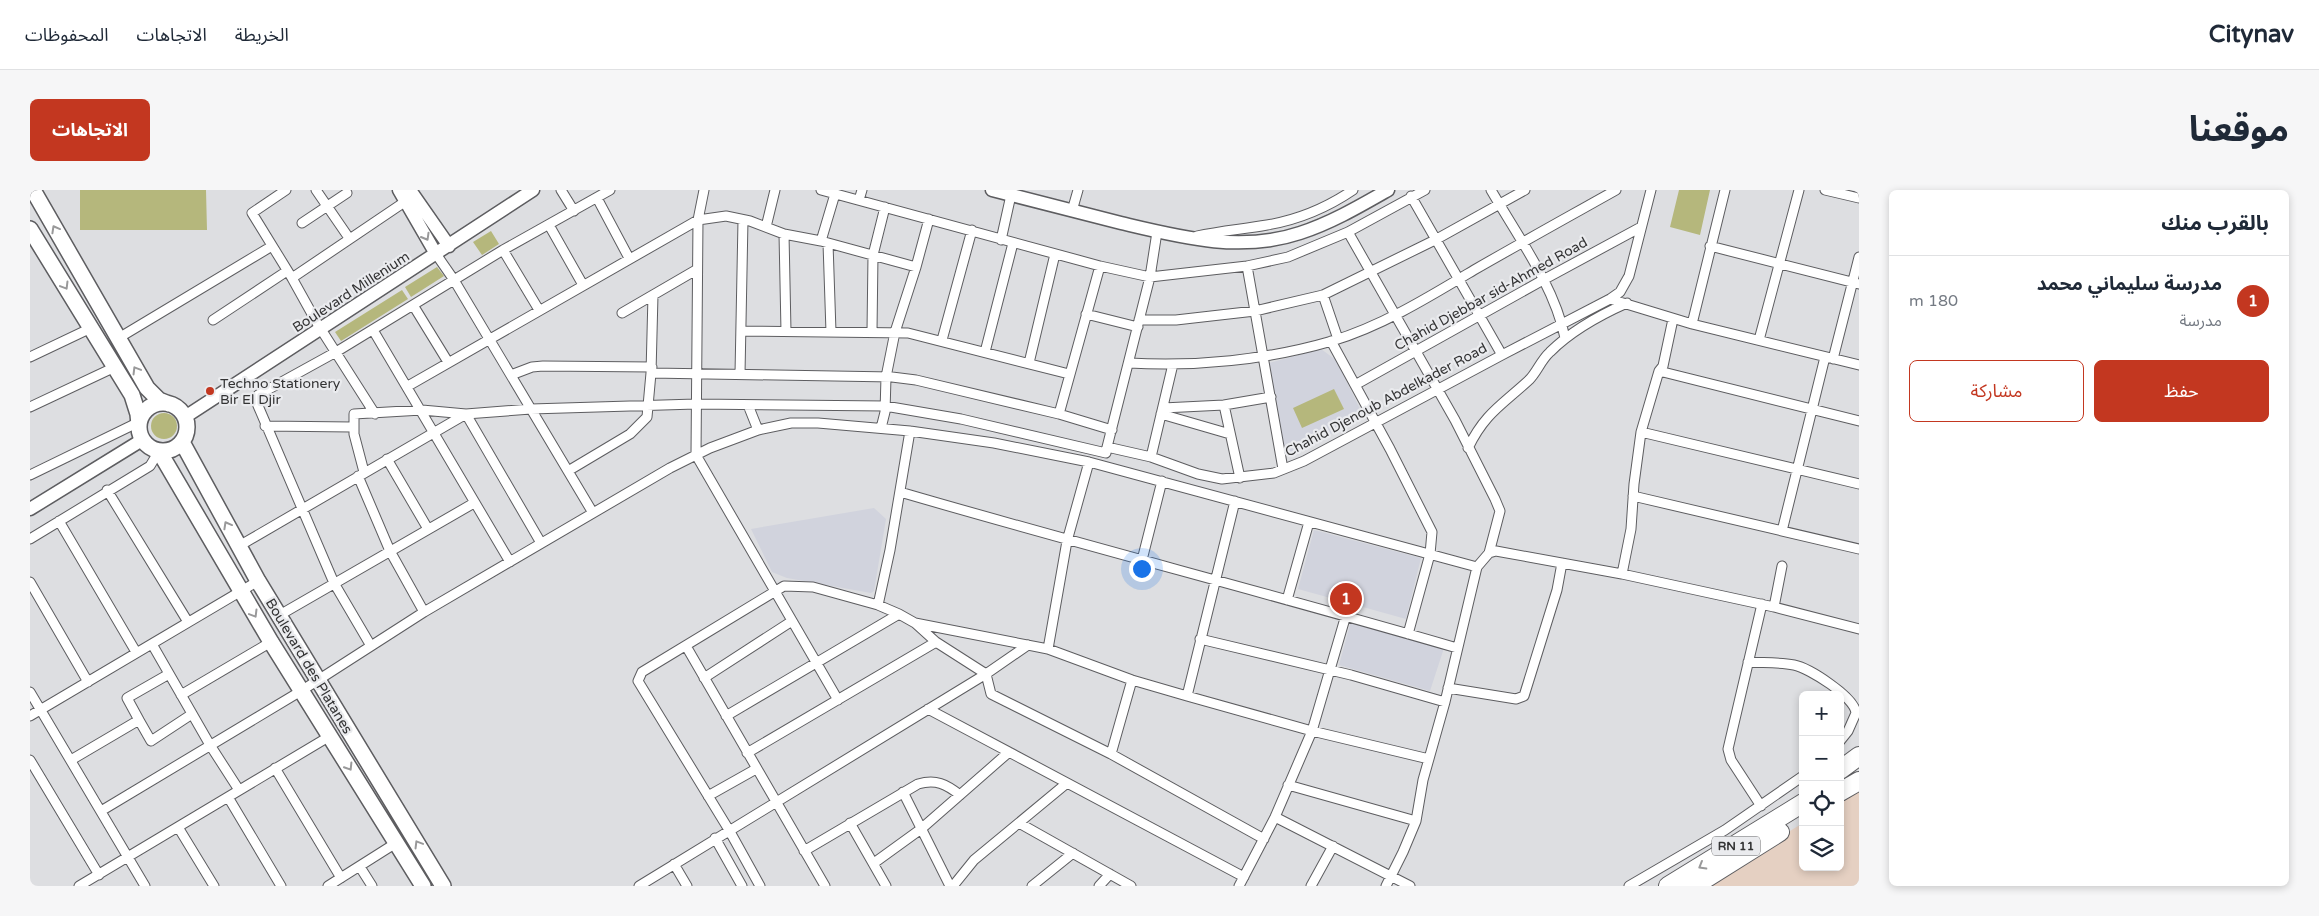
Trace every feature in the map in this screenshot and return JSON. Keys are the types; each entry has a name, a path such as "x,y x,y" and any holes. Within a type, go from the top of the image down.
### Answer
{"highway":[{"path":"1844,767 1859,756"},
{"path":"1844,776 1859,767"},
{"path":"1844,790 1859,783"},
{"name":"RN 11","path":"1668,886 1799,805"},
{"name":"RN 11","path":"1694,886 1799,820"}],"main road":[{"path":"30,229 132,395 140,429 147,445 159,451 168,451 182,442 187,430 185,418 181,411 159,400 147,388 117,340 33,190"},
{"name":"Boulevard Millenium","path":"185,418 533,190"},
{"path":"992,190 1011,194 1029,194 1072,211 1157,232 1221,243 1274,239 1299,234 1354,209 1388,190"},
{"path":"405,194 449,246"},
{"path":"405,194 436,254"},
{"path":"30,509 140,429 144,412 149,408 155,404 169,404"},
{"name":"Boulevard des Platanes","path":"182,442 278,616 443,886"},
{"name":"Boulevard des Platanes","path":"159,451 271,642 422,886"}],"street":[{"path":"286,190 252,213 290,274 321,330 375,414"},
{"path":"316,190 349,238"},
{"path":"560,190 574,211"},
{"path":"371,646 334,583 304,508 265,426 256,401 258,395 336,352 503,250 610,190"},
{"path":"766,226 775,190"},
{"path":"821,190 972,230 1001,240 1150,277 1247,266 1288,257 1348,232 1425,190"},
{"path":"859,200 862,190"},
{"path":"1072,211 1078,190"},
{"path":"1491,190 1543,280 1562,323 1566,338"},
{"path":"1086,314 1138,324 1255,312 1322,295 1435,240 1525,190"},
{"path":"1129,362 1173,364 1263,355 1334,340 1395,315 1616,190"},
{"path":"1610,299 1620,292 1629,276 1650,190"},
{"path":"1692,324 1725,190"},
{"path":"1759,340 1800,190"},
{"path":"1825,190 1859,198"},
{"path":"701,191 696,270 696,455 838,700"},
{"path":"1187,238 1269,225 1295,218 1348,192 1354,209"},
{"path":"302,223 347,193"},
{"path":"213,320 349,238 405,194"},
{"path":"831,332 825,242 835,194"},
{"path":"1001,240 1011,194"},
{"path":"1412,196 1435,240 1502,354"},
{"path":"597,198 629,258"},
{"path":"872,331 873,255 886,207"},
{"path":"408,386 698,220 726,216 766,226 784,234 825,242 916,267"},
{"path":"881,428 885,406 886,377 895,332 929,219"},
{"path":"740,374 743,220"},
{"path":"549,225 584,284"},
{"name":"Chahid Djebbar sid-Ahmed Road","path":"1355,386 1641,227"},
{"path":"942,340 972,230"},
{"path":"1102,465 1150,277 1157,232"},
{"path":"1348,232 1468,448 1500,511 1489,553 1477,567 1445,702 1429,759 1416,821 1386,886"},
{"path":"784,234 786,331"},
{"path":"985,352 1013,243"},
{"path":"117,340 272,246"},
{"path":"1710,246 1856,283"},
{"path":"503,250 539,310"},
{"path":"436,254 454,280 593,513"},
{"path":"1029,363 1055,254"},
{"path":"1782,531 1811,408 1856,283 1859,257"},
{"path":"1059,414 1100,266"},
{"path":"1247,266 1283,469"},
{"path":"622,313 696,270"},
{"path":"568,471 635,430 647,417 650,405 652,370 652,295"},
{"path":"1322,295 1334,340 1355,386 1376,423 1433,536 1430,554 1408,634"},
{"path":"1610,299 1673,319 1859,365"},
{"name":"Chahid Djenoub Abdelkader Road","path":"352,427 354,414 422,410 466,414 531,409 696,404 885,406 960,419 1106,450 1151,457 1198,474 1222,479 1240,478 1274,473 1304,461 1502,354 1610,299"},
{"path":"1468,448 1483,421 1496,407 1529,379 1547,354 1566,338 1599,316 1627,303"},
{"path":"413,305 448,362"},
{"path":"1622,574 1631,529 1641,432 1662,366 1673,319"},
{"path":"30,357 91,328"},
{"path":"373,330 408,386 474,503 510,562"},
{"path":"741,331 895,332 942,340 1069,374"},
{"path":"1151,457 1173,364"},
{"path":"511,375 532,367 543,366 696,373 886,377 916,380 1059,414 1112,430"},
{"path":"30,407 115,367"},
{"path":"1659,371 1859,420"},
{"path":"1162,411 1271,398"},
{"path":"748,405 758,430"},
{"path":"1224,405 1240,478"},
{"path":"1162,411 1230,434"},
{"path":"239,546 466,414 541,543"},
{"path":"101,811 301,691 424,612 696,455 758,430 791,423 818,423 910,431 994,443 1089,462 1477,567"},
{"path":"265,426 352,427 361,474 390,551 424,612"},
{"path":"30,475 140,429"},
{"path":"878,604 884,585 910,431"},
{"path":"1641,432 1859,484"},
{"path":"30,538 107,490 150,466 159,451"},
{"path":"387,459 428,529"},
{"path":"1048,649 1067,541 1089,462"},
{"path":"1142,560 1162,481"},
{"path":"107,490 188,622"},
{"path":"900,492 1067,541 1346,615 1457,648"},
{"path":"1634,496 1859,549"},
{"path":"1187,696 1235,501"},
{"path":"278,616 474,503"},
{"path":"59,521 136,652"},
{"path":"1287,600 1309,522"},
{"path":"1489,553 1496,551 1622,574 1762,604 1859,629"},
{"path":"1448,688 1516,699 1524,696 1557,590 1562,563"},
{"path":"1774,607 1782,566"},
{"path":"30,716 258,581"},
{"path":"30,582 88,682"},
{"path":"760,886 729,830 638,681 642,672 784,586 813,587 878,604 899,614 915,623 936,642 986,674 991,694 1111,754 1264,839"},
{"path":"1761,806 1730,760 1728,748 1762,604"},
{"path":"726,716 816,661 899,614"},
{"path":"1239,886 1275,817 1312,731 1328,670 1346,615"},
{"path":"704,678 792,621"},
{"path":"915,623 1048,649 1132,680 1187,696 1312,731 1429,759"},
{"path":"1200,639 1328,670 1445,702"},
{"path":"181,695 271,642"},
{"path":"747,753 936,642"},
{"path":"152,644 210,745 239,790"},
{"path":"639,886 986,674 1028,645"},
{"path":"686,646 775,803 825,886"},
{"path":"1748,662 1801,667 1851,700 1856,713 1848,731 1844,736"},
{"path":"169,674 127,698 138,720 151,741 192,714"},
{"path":"1111,754 1132,680"},
{"path":"30,692 145,886"},
{"path":"928,709 1244,877"},
{"path":"71,760 138,720"},
{"path":"79,886 91,883 99,875 330,736"},
{"path":"874,863 920,829 1010,752"},
{"path":"30,760 99,875"},
{"path":"275,768 341,878"},
{"path":"708,796 756,769"},
{"path":"1629,886 1687,853 1761,806 1799,779"},
{"path":"804,851 918,784 939,781 960,795"},
{"path":"904,792 920,829 952,886 974,860 1067,783"},
{"path":"1288,785 1416,821"},
{"path":"228,797 282,886"},
{"path":"1275,817 1410,886"},
{"path":"850,823 886,886"},
{"path":"1019,823 1131,886"},
{"path":"178,827 214,886"},
{"path":"715,838 742,886"},
{"path":"328,886 396,843"},
{"path":"1311,886 1334,846"},
{"path":"1032,886 1073,853"},
{"path":"674,864 687,886"},
{"path":"360,867 372,886"},
{"path":"1099,886 1110,874"}],"shaded area":[{"path":"1321,349 1336,360 1363,415 1362,419 1286,455 1269,363"},
{"path":"874,508 886,519 874,591 871,593 787,578 772,572 751,529"},
{"path":"1314,530 1421,558 1406,619 1298,589"},
{"path":"1351,621 1444,648 1430,691 1339,665"},
{"path":"1859,792 1859,886 1699,886 1799,825 1799,871 1844,871 1844,798"}],"green space":[{"path":"80,190 206,190 207,230 80,230"},
{"path":"1679,190 1710,190 1700,235 1670,227"},
{"path":"491,231 499,244 482,255 473,242"},
{"path":"437,267 444,276 411,297 405,287"},
{"path":"402,290 408,299 341,341 335,332"},
{"path":"1334,389 1344,409 1302,428 1293,408"},
{"path":"164,413 173,417 177,426 173,435 164,439 155,435 151,426 155,417"}],"place":[{"name":"Techno Stationery Bir El Djir","path":"210,391"},
{"name":"مدرسة سليماني محمد","path":"1346,599"}]}
